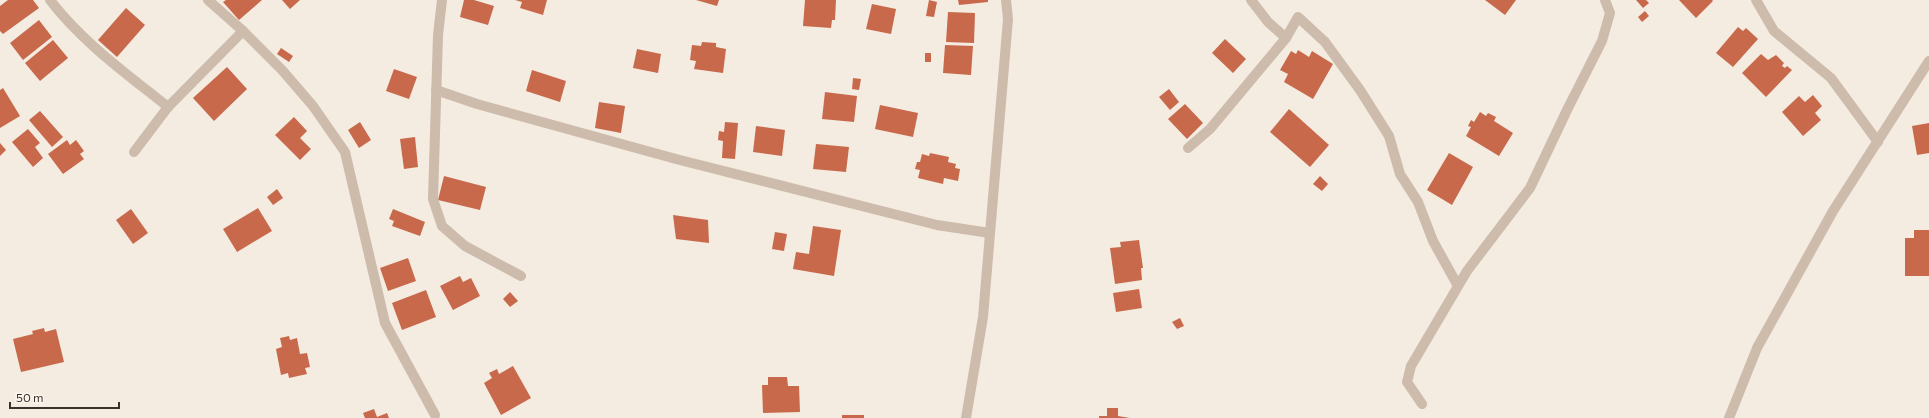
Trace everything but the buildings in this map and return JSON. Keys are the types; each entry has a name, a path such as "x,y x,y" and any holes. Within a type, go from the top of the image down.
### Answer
{"street":[{"path":"50,0 63,17 105,56 168,107"},
{"path":"208,0 243,31 282,70 313,106 345,152 385,323 436,415"},
{"path":"442,0 438,36 433,200 442,226 465,246 521,276"},
{"path":"966,418 983,317 1008,19 1006,0"},
{"path":"1251,0 1268,22 1286,38"},
{"path":"1422,404 1408,382 1411,366 1467,271 1530,188 1602,41 1610,13 1605,0"},
{"path":"1756,0 1774,31 1830,78 1878,142"},
{"path":"1188,148 1210,129 1286,38 1298,17 1326,42 1360,90 1389,136 1400,174 1418,202 1433,241 1458,286"},
{"path":"134,152 168,107 243,31"},
{"path":"1728,418 1757,348 1833,211 1929,61"},
{"path":"436,90 477,104 676,159 937,225 990,233"}]}
